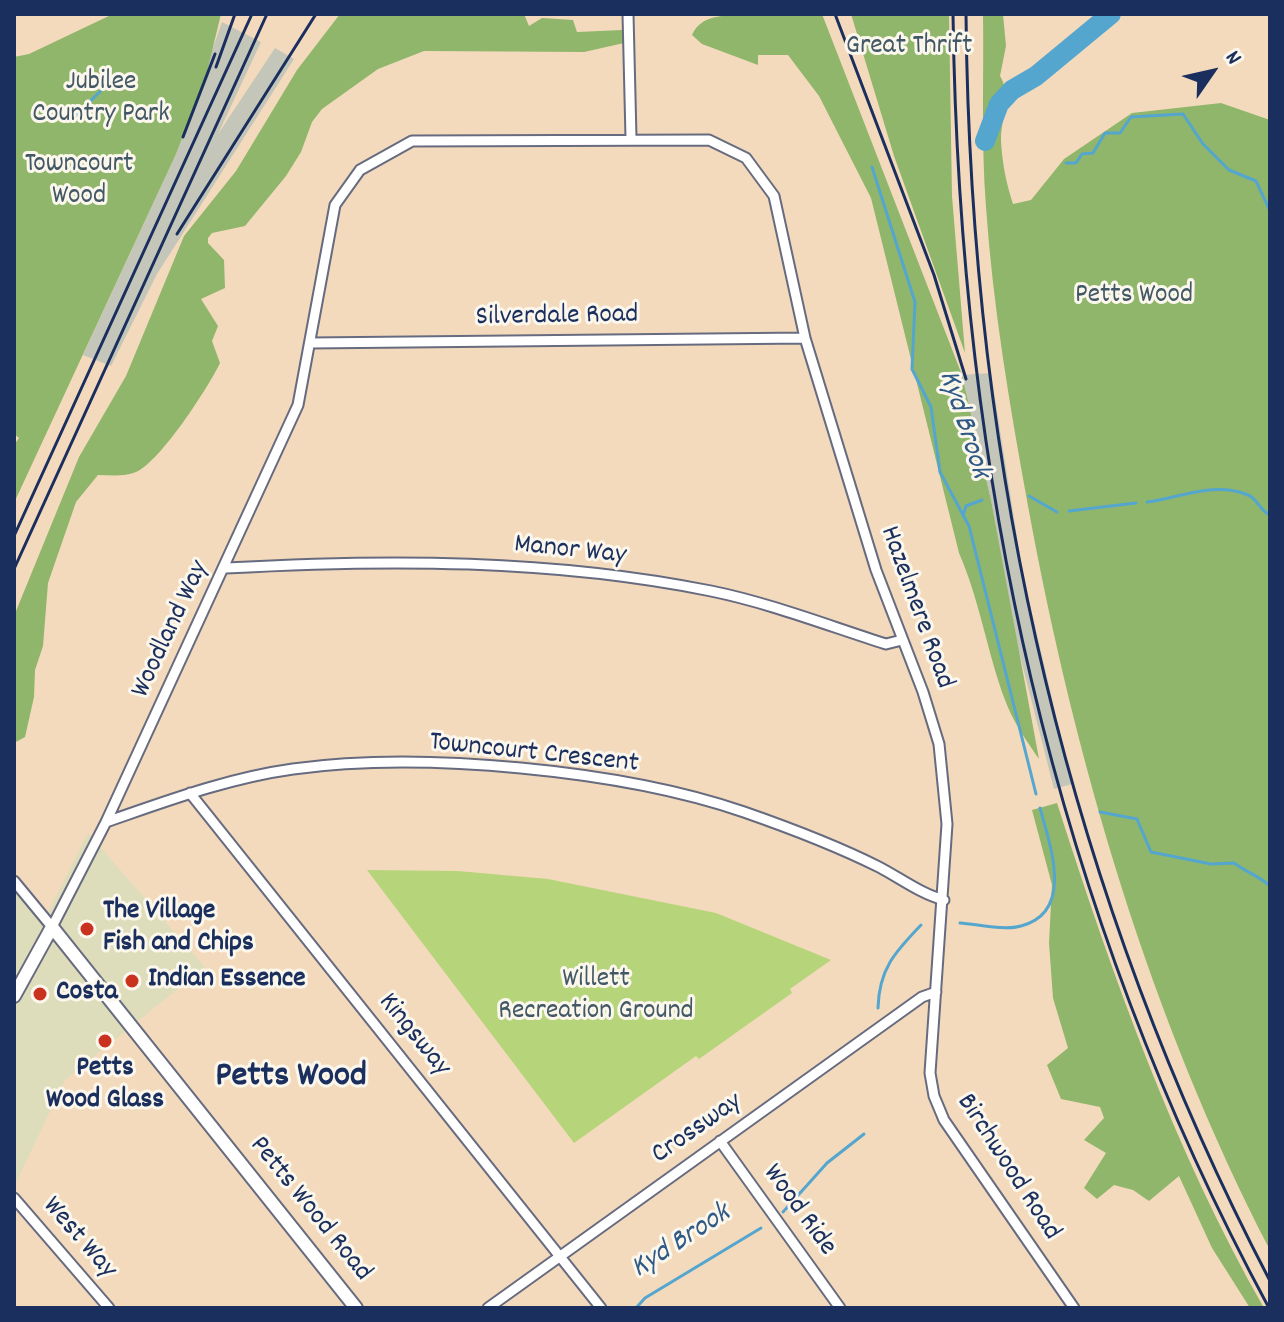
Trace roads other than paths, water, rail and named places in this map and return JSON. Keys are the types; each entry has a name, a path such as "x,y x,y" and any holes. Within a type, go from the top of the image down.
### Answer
{"street":[{"path":"628,14 631,138"},
{"path":"310,343 335,205 360,170 412,141 631,138 709,140 746,158 774,196 805,338"},
{"name":"Silverdale Road","path":"310,343 805,338"},
{"name":"Hazelmere Road","path":"805,338 876,570 923,692 939,744 946,801 944,900"},
{"name":"Woodland Way","path":"52,927 106,822 226,568 298,405 310,343"},
{"name":"Manor Way","path":"226,568 366,560 537,568 712,591 886,644 902,640"},
{"name":"Towncourt Crescent","path":"106,822 190,793 294,769 375,764 471,766 607,781 727,806 798,830 944,900"},
{"name":"Kingsway","path":"190,793 601,1308"},
{"name":"Petts Wood Road","path":"14,881 356,1308"},
{"name":"Birchwood Road","path":"944,900 930,1073 934,1096 944,1120 1074,1308"},
{"path":"14,996 52,927"},
{"name":"Crossway","path":"488,1308 922,997 936,992"},
{"name":"Wood Ride","path":"720,1141 840,1308"},
{"name":"West Way","path":"14,1198 109,1308"}],"waterway":[{"name":"Kyd Brook","path":"985,141 999,104 1012,90 1036,76 1111,14"},
{"path":"76,115 109,83"},
{"path":"1066,163 1076,163 1082,154 1093,153 1105,133 1120,133 1131,117 1183,114 1203,144 1229,170 1256,181 1270,211"},
{"name":"Kyd Brook","path":"991,124 999,124"},
{"name":"Kyd Brook","path":"872,167 915,302 912,369 931,407 940,472 969,526 1036,794"},
{"path":"1147,502 1210,490 1235,491 1251,497 1270,515"},
{"path":"1029,496 1057,512"},
{"path":"963,516 966,506 982,500"},
{"path":"1069,511 1136,503"},
{"name":"Kyd Brook","path":"960,923 999,928 1021,926 1038,918 1048,907 1053,892 1053,858 1040,808"},
{"path":"1100,812 1137,819 1151,852 1211,864 1234,863 1270,886"},
{"name":"Kyd Brook","path":"878,1008 881,982 890,962 921,925"},
{"name":"Kyd Brook","path":"783,1212 827,1163 864,1134"},
{"name":"Kyd Brook","path":"636,1308 645,1298 761,1228"}],"railway":[{"path":"216,67 235,14"},
{"path":"14,536 252,14"},
{"path":"14,569 267,14"},
{"path":"177,234 316,14"},
{"path":"835,14 934,275 966,379"},
{"path":"953,14 959,184 974,352 998,517 1032,680 1075,841 1128,1000 1193,1155 1269,1308"},
{"path":"966,14 972,180 986,344 1009,506 1042,666 1084,823 1136,978 1198,1131 1270,1281"},
{"path":"183,137 215,54"}],"place":[{"name":"The Village Fish and Chips","path":"87,929"},
{"name":"Indian Essence","path":"132,981"},
{"name":"Costa","path":"40,994"},
{"name":"Petts Wood Glass","path":"105,1041"}],"district":[{"name":"Petts Wood","path":"291,1079"}],"park label":[{"name":"Great Thrift","path":"909,48"},
{"name":"Jubilee Country Park","path":"101,100"},
{"name":"Towncourt Wood","path":"79,182"},
{"name":"Willett Recreation Ground","path":"596,997"}]}
